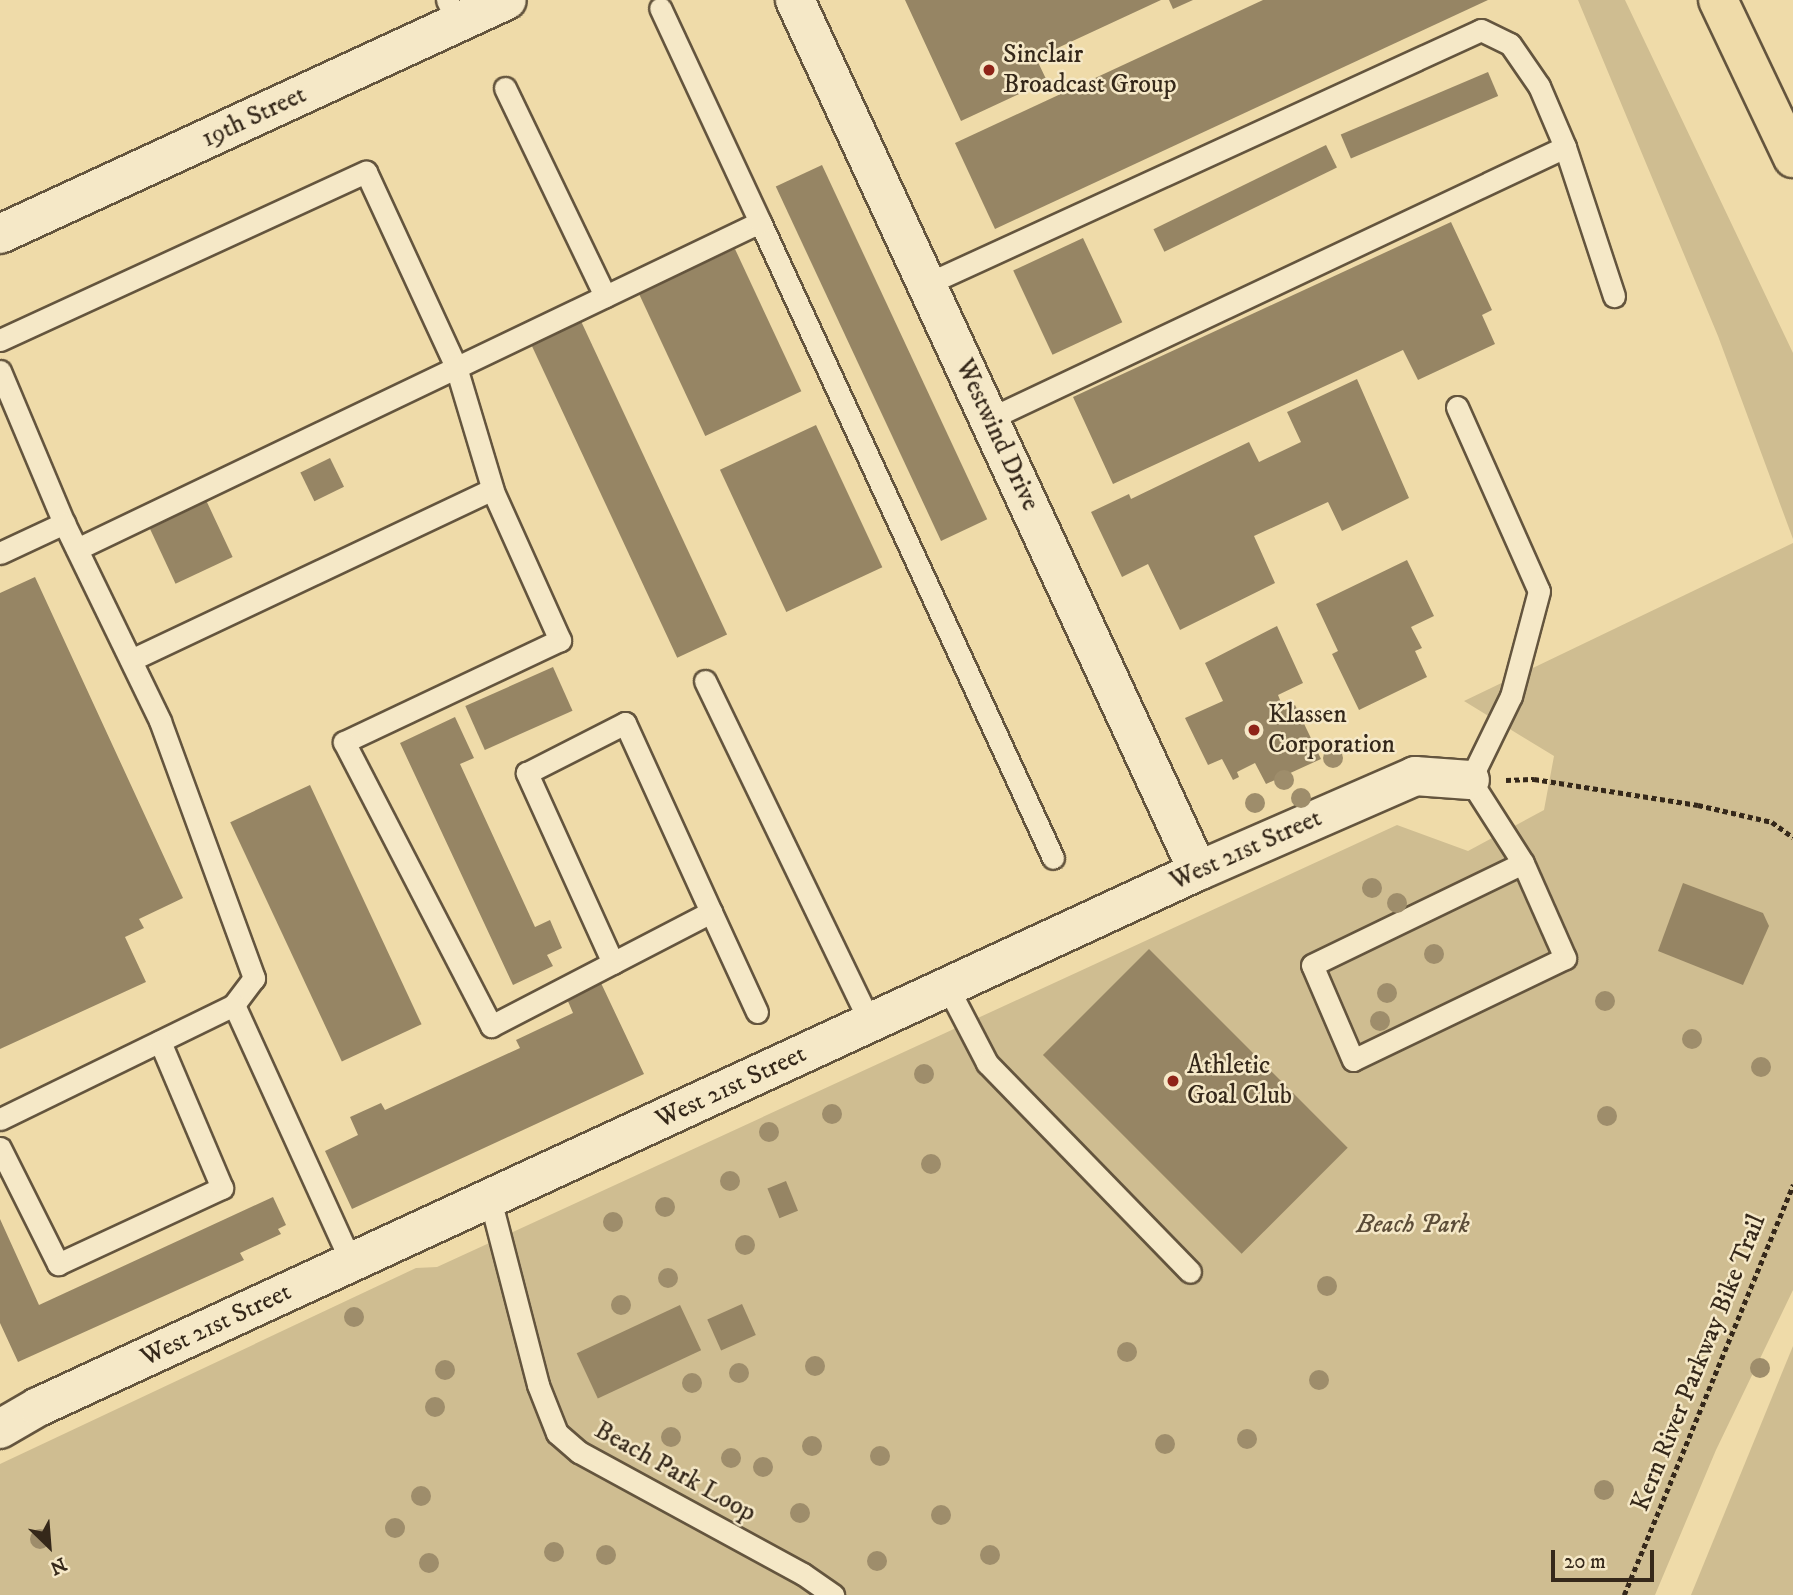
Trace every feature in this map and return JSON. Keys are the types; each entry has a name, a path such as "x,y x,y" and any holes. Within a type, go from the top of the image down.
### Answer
{"highway":[{"path":"1718,0 1793,158"}],"street":[{"name":"19th Street","path":"0,234 453,11 508,0"},
{"name":"Westwind Drive","path":"795,0 1198,871"},
{"name":"West 21st Street","path":"0,1429 351,1262 1198,871 1415,776 1470,780"}],"lane":[{"path":"660,8 1053,858"},
{"path":"927,284 1481,30 1510,44 1539,86 1565,147 1614,296"},
{"path":"505,88 605,296"},
{"path":"989,419 1565,147"},
{"path":"0,340 366,172 456,367 492,490 560,640 344,742 491,1026 711,912"},
{"path":"77,549 760,222"},
{"path":"0,371 64,523 160,721 254,978 234,1005 0,1119"},
{"path":"1457,407 1539,592 1511,696 1470,780 1523,863 1565,958 1353,1060 1312,964 1523,863"},
{"path":"131,660 492,490"},
{"path":"0,553 64,523"},
{"path":"705,681 870,1022"},
{"path":"613,963 527,773 625,723 757,1012"},
{"path":"947,986 986,1063 1190,1272"},
{"path":"234,1005 351,1262"},
{"path":"0,1148 58,1264 222,1188 160,1042"},
{"name":"Beach Park Loop","path":"490,1199 538,1385 557,1433 579,1452 803,1574 833,1595"}],"path":[{"path":"1470,780 1534,779 1698,805 1772,822 1793,837"},
{"name":"Kern River Parkway Bike Trail","path":"1624,1595 1793,1184"}],"green space":[{"path":"1578,0 1625,0 1793,353 1793,539 1718,336"},
{"name":"Beach Park","path":"1793,543 1793,1290 1716,1450 1655,1595 0,1595 0,1464 416,1268 437,1267 1397,825 1468,851 1544,810 1554,756 1464,701"},
{"path":"1793,1346 1793,1595 1691,1595"}],"building":[{"name":"Sinclair Broadcast Group","path":"905,0 1161,0 1036,58 1047,81 961,121"},
{"name":"Sinclair Broadcast Group","path":"1169,0 1193,0 1173,9"},
{"path":"1263,0 1488,0 995,229 955,143"},
{"path":"1488,72 1498,96 1351,158 1341,135"},
{"path":"1326,145 1337,167 1164,252 1153,229"},
{"path":"822,165 987,519 941,541 776,187"},
{"path":"1451,222 1492,310 1482,315 1495,344 1418,380 1403,350 1113,484 1073,397"},
{"path":"1083,238 1122,322 1053,355 1013,271"},
{"path":"735,249 801,391 705,436 639,294"},
{"path":"580,319 727,634 677,658 530,342"},
{"path":"1357,379 1409,498 1342,531 1328,502 1254,536 1275,583 1180,630 1148,564 1122,577 1091,512 1129,494 1131,499 1249,442 1259,462 1301,442 1287,412"},
{"path":"816,425 882,567 786,612 720,470"},
{"path":"330,458 344,487 314,501 300,472"},
{"path":"206,500 233,557 176,584 149,527"},
{"path":"1407,560 1434,616 1411,627 1422,648 1415,651 1427,677 1359,710 1332,654 1338,651 1316,604"},
{"path":"35,577 183,898 139,919 144,928 125,937 146,982 0,1049 0,593"},
{"path":"1277,626 1303,683 1278,695 1284,710 1295,705 1321,759 1266,784 1255,763 1237,772 1239,777 1233,780 1222,759 1208,765 1185,718 1223,701 1205,663"},
{"path":"553,667 573,711 485,750 465,706"},
{"path":"455,717 474,758 460,764 535,927 550,920 562,948 547,955 553,966 513,985 400,743"},
{"path":"310,785 422,1024 342,1061 230,822"},
{"path":"1683,883 1763,913 1769,926 1743,985 1658,951"},
{"path":"1149,949 1348,1148 1242,1254 1043,1055"},
{"path":"601,983 644,1074 352,1209 325,1151 358,1135 350,1117 381,1103 385,1110 520,1048 516,1040 573,1013 567,999"},
{"path":"786,1181 798,1211 779,1218 767,1188"},
{"path":"273,1197 286,1225 278,1229 281,1234 240,1253 244,1260 18,1362 0,1323 0,1219 39,1305"},
{"path":"742,1304 756,1335 721,1351 707,1319"},
{"path":"680,1305 701,1350 598,1398 577,1353"}],"place":[{"name":"Sinclair Broadcast Group","path":"989,70"},
{"name":"Klassen Corporation","path":"1254,730"},
{"name":"Athletic Goal Club","path":"1173,1081"}]}
